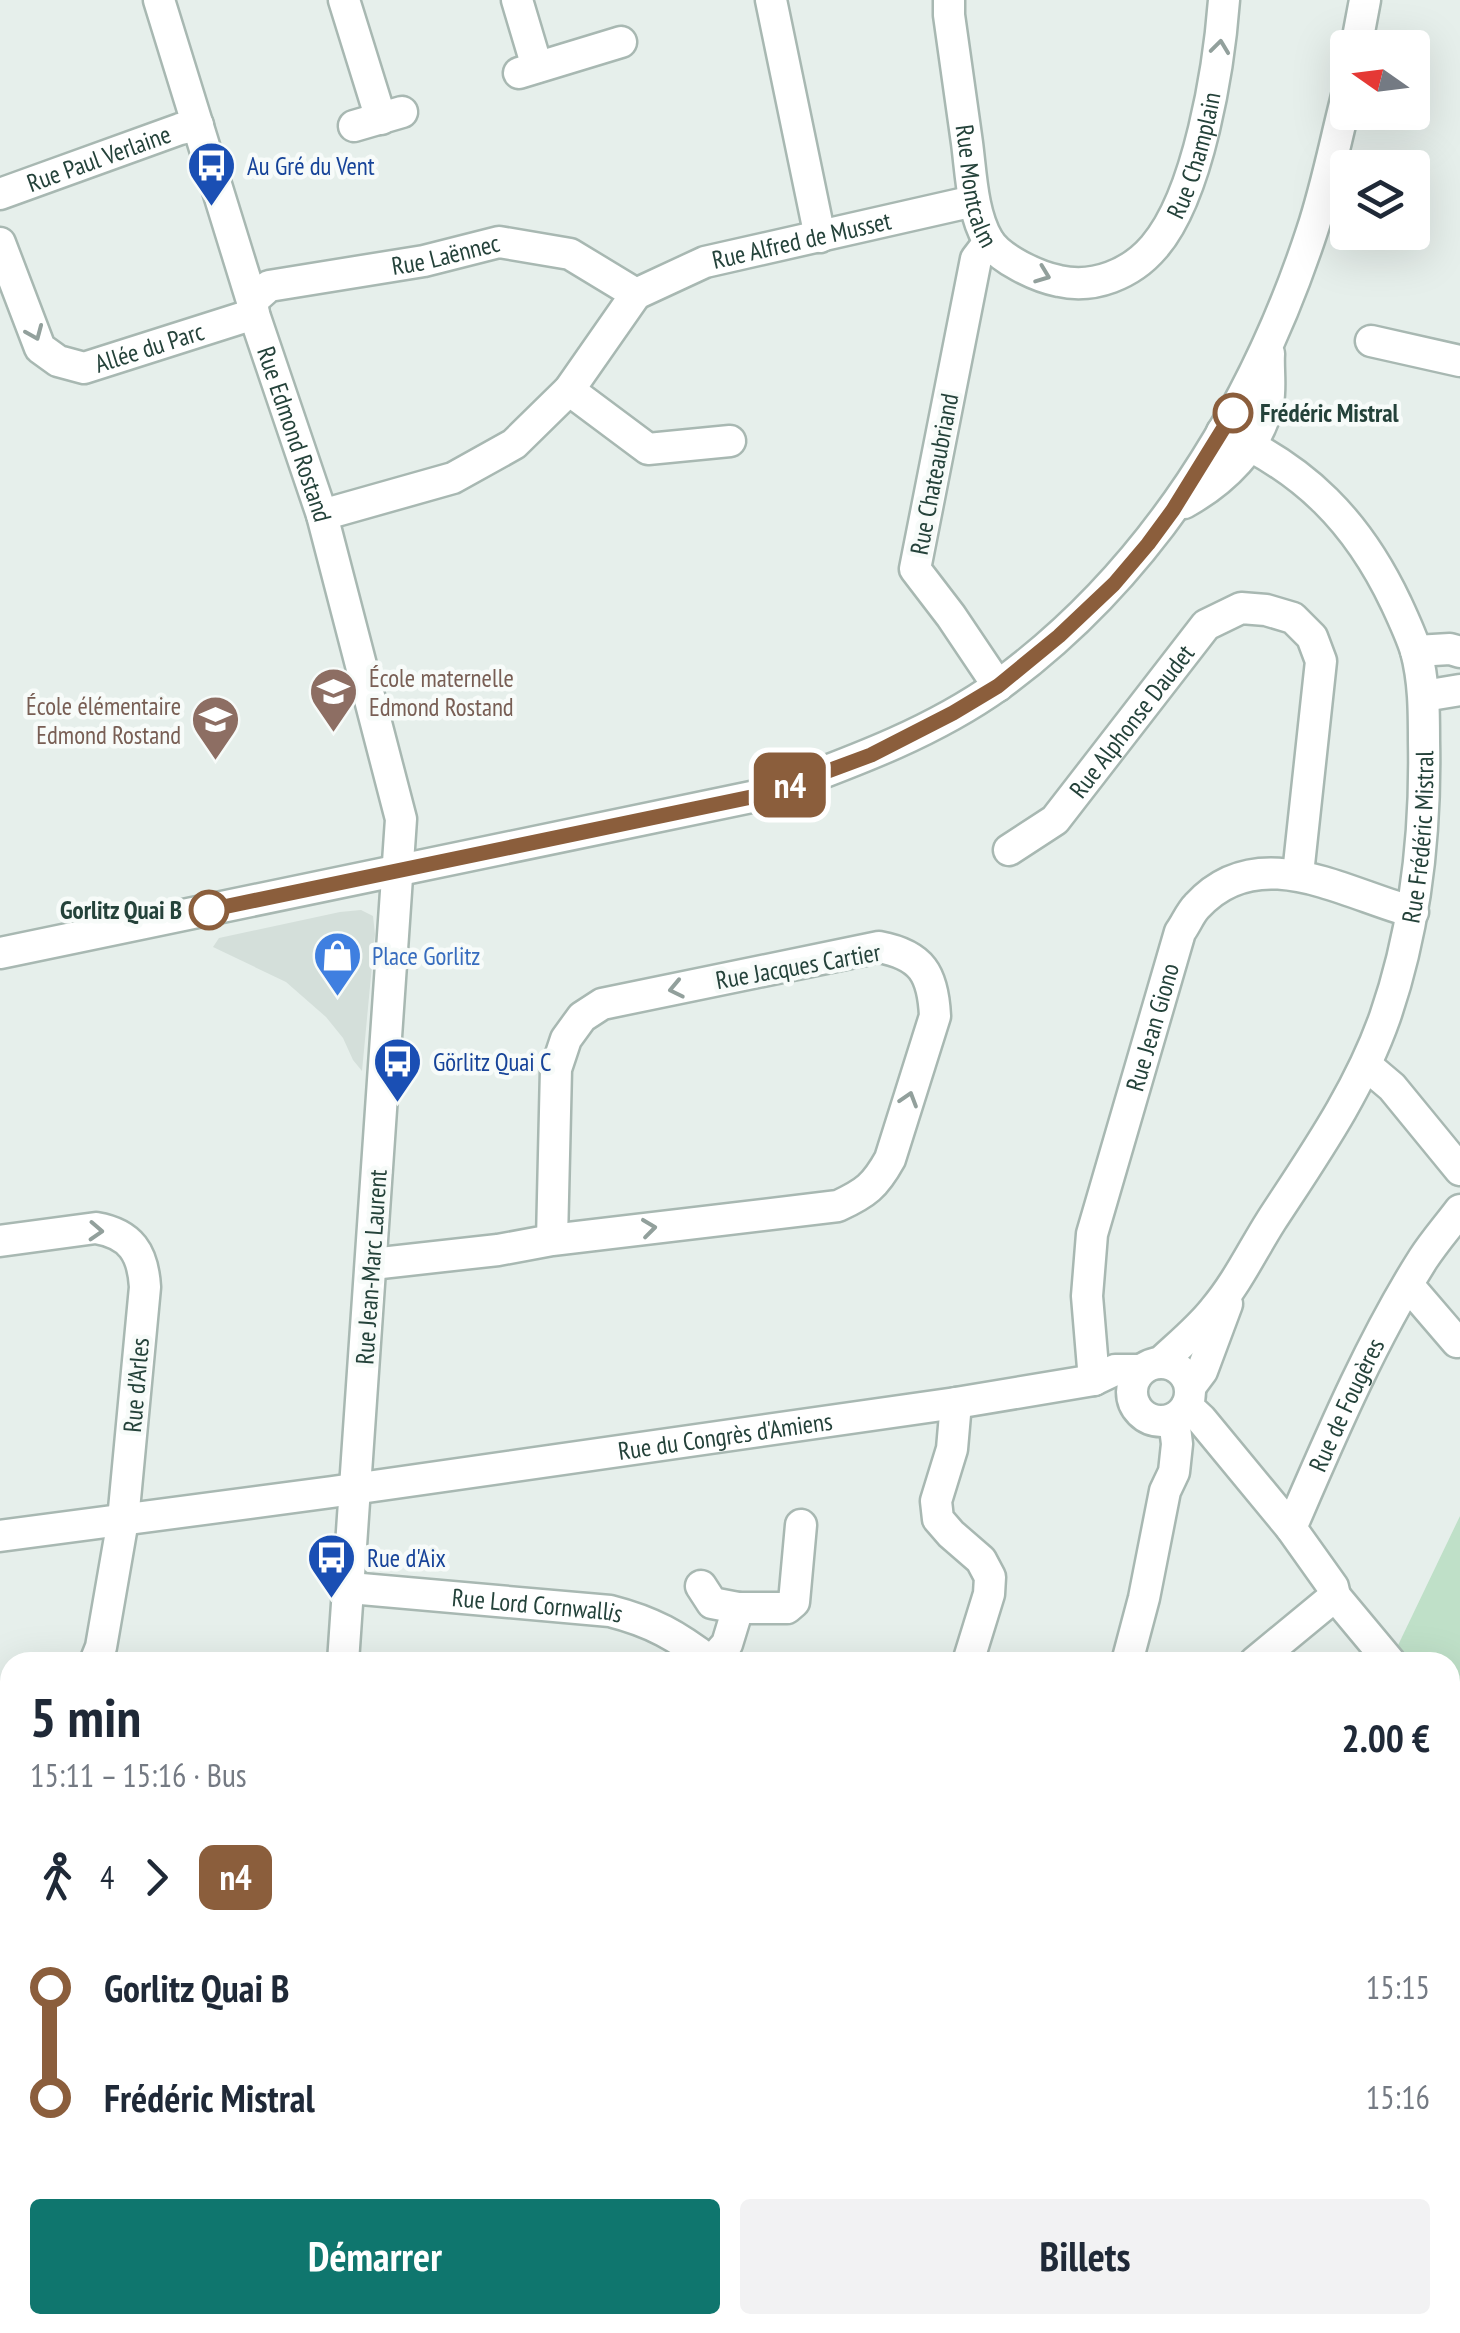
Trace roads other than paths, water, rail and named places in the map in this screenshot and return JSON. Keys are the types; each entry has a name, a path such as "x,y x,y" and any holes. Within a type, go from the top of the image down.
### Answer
{"street":[{"name":"Rue Edmond Rostand","path":"159,0 252,307 322,516 402,819 398,872"},
{"path":"344,0 379,119"},
{"path":"517,0 528,70 621,42"},
{"path":"771,0 820,236"},
{"name":"Rue Montcalm","path":"949,0 974,201 988,242 1014,263 1044,278 1068,283 1105,281"},
{"name":"Rue Champlain","path":"1105,281 1154,248 1172,221 1203,132 1215,79 1224,0"},
{"path":"1359,30 1365,0"},
{"name":"Rue Paul Verlaine","path":"0,194 180,129 198,126"},
{"path":"0,953 766,794 871,755 998,686 1114,584 1236,438 1311,234 1338,130"},
{"name":"Rue Alfred de Musset","path":"636,294 706,262 974,201"},
{"name":"Allée du Parc","path":"0,242 40,348 58,361 84,368 252,307"},
{"name":"Rue Laënnec","path":"252,307 269,286 424,261 499,242 570,254 636,294"},
{"name":"Rue Chateaubriand","path":"988,242 976,259 915,569 998,686"},
{"path":"322,516 453,478 514,444 569,390 636,294"},
{"path":"1371,341 1460,360"},
{"path":"569,390 648,449 730,441"},
{"name":"Rue Frédéric Mistral","path":"1151,1366 1212,1313 1235,1282 1327,1137 1366,1065 1404,952 1421,860 1424,696 1416,651 1378,566 1348,524 1320,493 1236,438"},
{"name":"Rue Alphonse Daudet","path":"1009,850 1056,820 1206,625 1241,608 1266,610 1293,618 1312,637 1321,662 1298,874"},
{"path":"1416,651 1460,652"},
{"path":"1424,696 1460,690"},
{"name":"Rue Jean-Marc Laurent","path":"344,1652 398,872"},
{"name":"Rue Jean Giono","path":"1094,1380 1088,1296 1092,1234 1180,932 1196,907 1218,888 1244,876 1271,872 1298,874 1413,912"},
{"name":"Rue Jacques Cartier","path":"372,1264 838,1206 862,1195 880,1177 890,1158 935,1016 934,992 925,970 897,950 879,947 602,1004 582,1017 566,1038 556,1068 552,1240"},
{"path":"1366,1065 1392,1087 1460,1170"},
{"name":"Rue de Fougères","path":"1291,1528 1352,1391 1408,1285 1460,1210"},
{"name":"Rue d'Arles","path":"0,1240 96,1228 126,1240 144,1265 124,1520 99,1652"},
{"name":"Rue Frédéric Mistral","path":"1164,1491 1174,1472 1184,1404 1202,1372 1235,1282"},
{"path":"1408,1285 1457,1342"},
{"path":"1094,1380 1103,1392 1152,1420 1163,1422 1184,1404 1185,1374 1174,1365 1151,1366 1132,1388 1139,1411"},
{"name":"Rue du Congrès d'Amiens","path":"356,1488 956,1403 1094,1380 1115,1370 1151,1366"},
{"path":"956,1403 952,1449 936,1501 938,1519 981,1560 990,1577 989,1594 971,1652"},
{"path":"1184,1404 1201,1419 1291,1528 1333,1586 1334,1596 1382,1652"},
{"name":"Rue Frédéric Mistral","path":"1130,1652 1164,1491 1162,1469 1139,1411"},
{"path":"0,1536 356,1488"},
{"path":"701,1586 712,1603 738,1608 787,1608 794,1602 801,1525"},
{"name":"Rue Lord Cornwallis","path":"350,1588 610,1611 662,1628 697,1652"},
{"path":"1267,1652 1334,1596"},
{"name":"Rue Lord Cornwallis","path":"720,1652 727,1644 738,1608"}],"place":[{"name":"Au Gré du Vent","path":"212,208"},
{"name":"Frédéric Mistral","path":"1233,413"},
{"name":"École maternelle Edmond Rostand","path":"334,734"},
{"name":"École élémentaire Edmond Rostand","path":"216,762"},
{"name":"Gorlitz Quai B","path":"209,910"},
{"name":"Place Gorlitz","path":"337,998"},
{"name":"Görlitz Quai C","path":"398,1104"},
{"name":"Rue d'Aix","path":"332,1600"}]}
